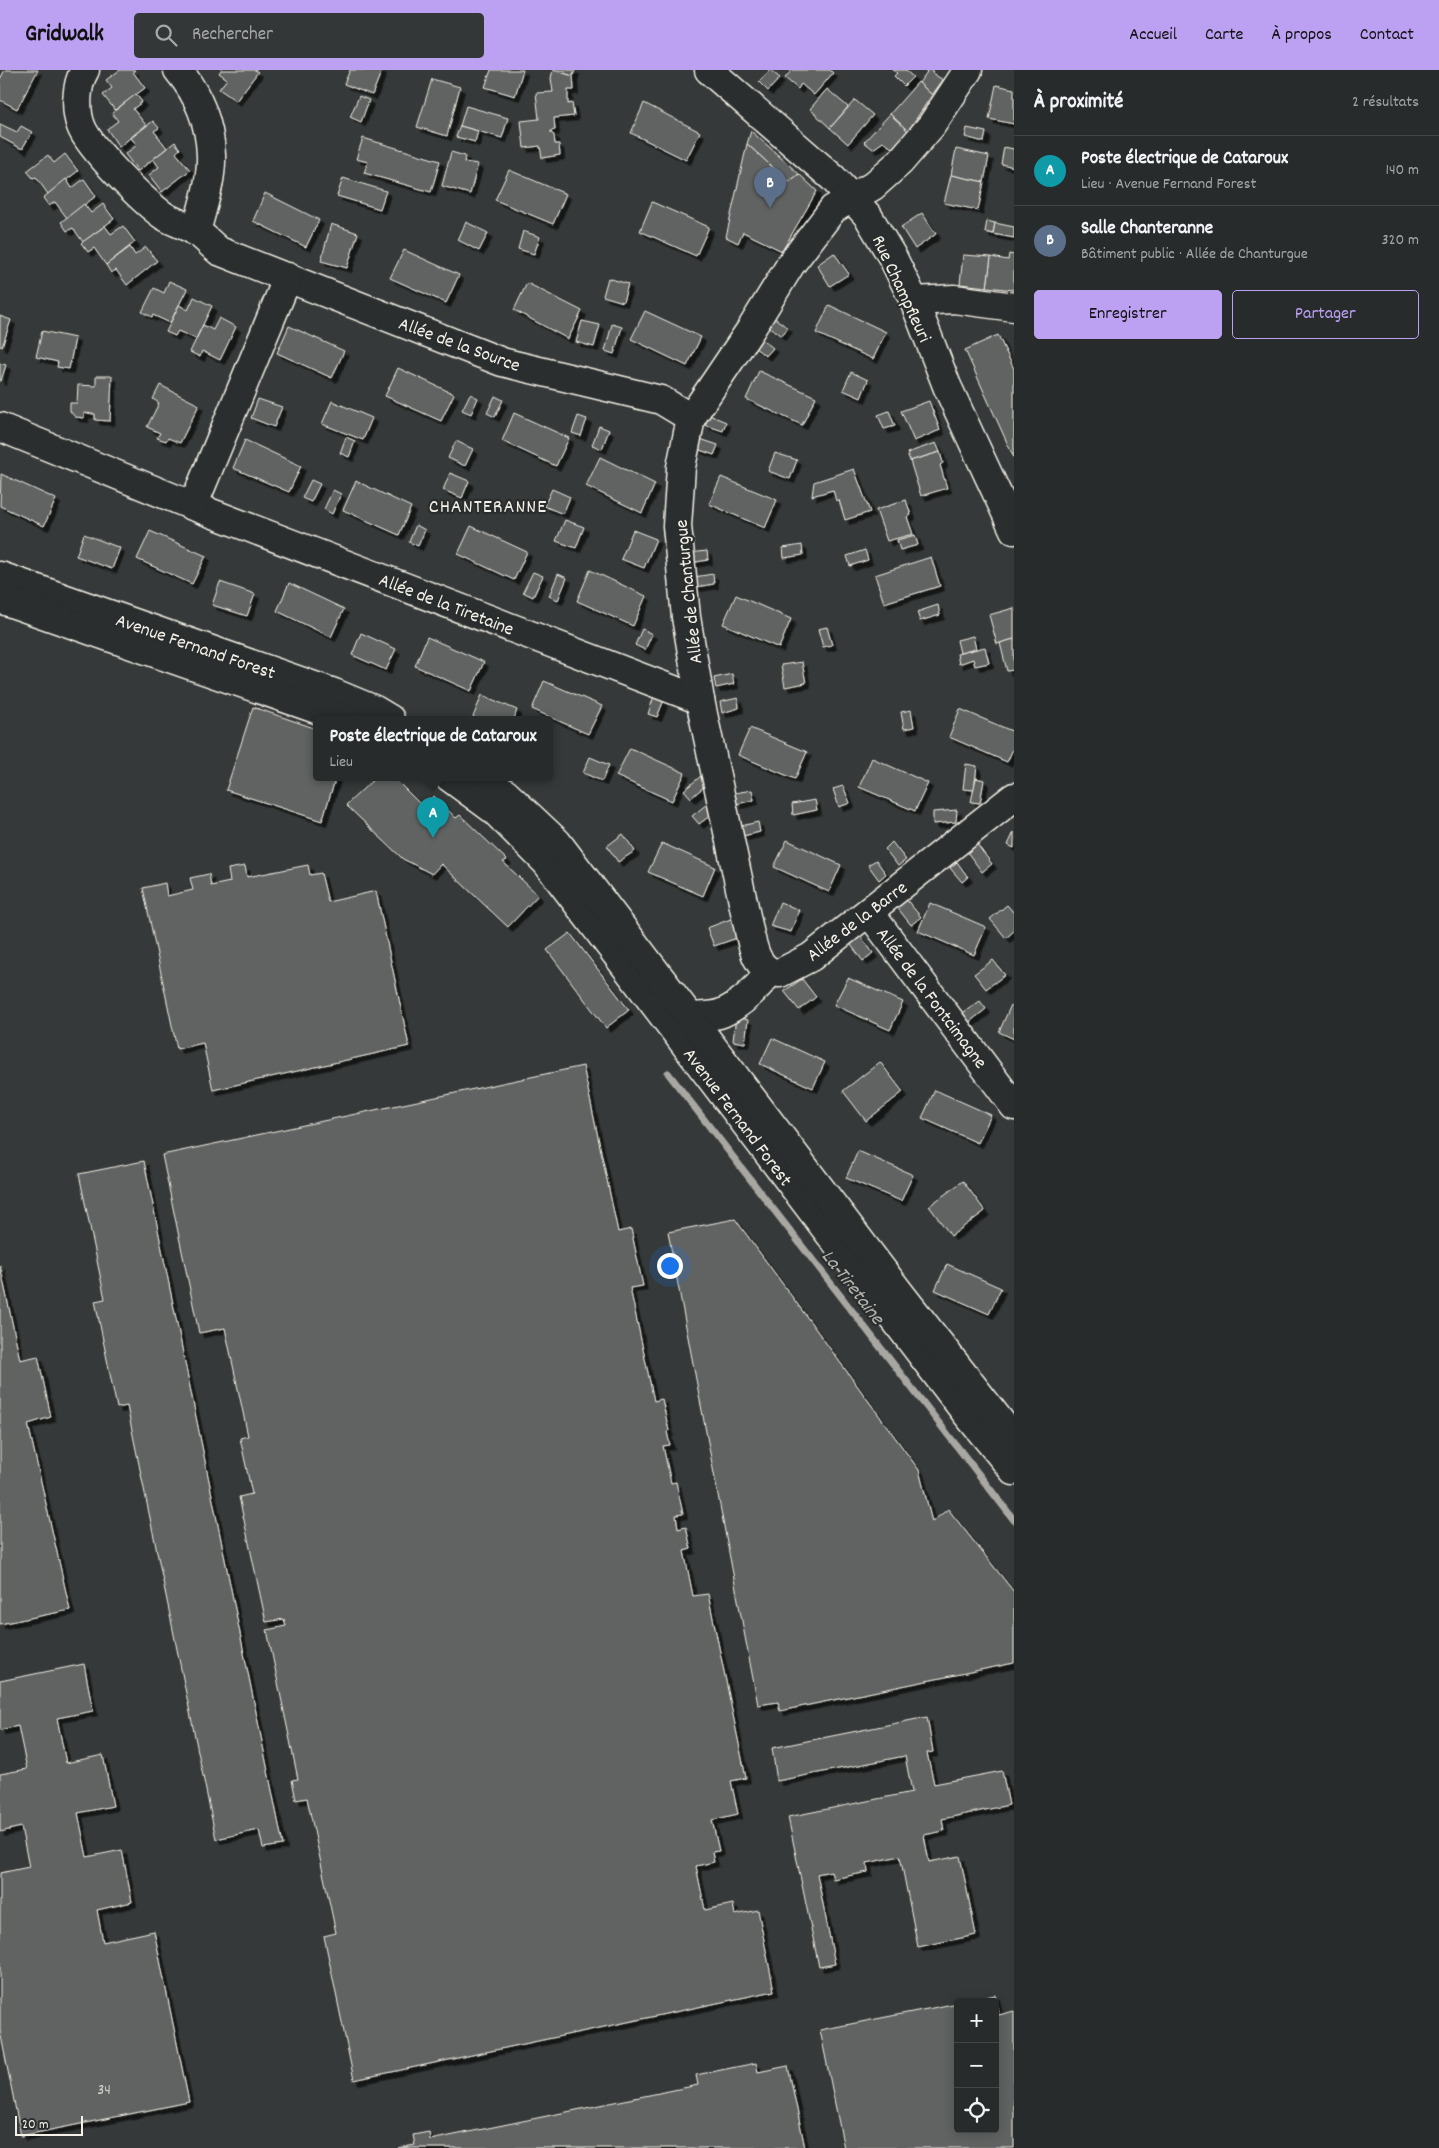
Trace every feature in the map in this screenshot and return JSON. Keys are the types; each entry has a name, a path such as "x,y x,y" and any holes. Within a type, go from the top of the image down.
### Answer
{"street":[{"name":"Allée de la Source","path":"85,70 82,75 77,106 81,127 91,142 116,172 164,216 196,232 219,251 502,362 661,400 691,418"},
{"path":"178,70 189,83 204,112 211,156 208,182 196,232"},
{"name":"Rue Champfleuri","path":"709,70 853,198 868,216 893,258 914,301 947,386 1014,530"},
{"name":"Allée de Chanturgue","path":"770,972 757,959 750,935 700,700 686,617 677,526 681,467 691,418 752,329 797,256 833,209 873,186 900,162 931,126 968,70"},
{"path":"193,506 288,277"},
{"path":"914,301 954,299 1014,307"},
{"name":"Allée de la Tiretaine","path":"0,427 193,506 700,700"},
{"name":"Avenue Fernand Forest","path":"0,576 334,693 385,716"},
{"name":"Avenue Fernand Forest","path":"0,599 336,716"},
{"name":"Avenue Fernand Forest","path":"454,781 494,810 546,862 936,1374 1014,1470"},
{"name":"Avenue Fernand Forest","path":"488,781 506,794 557,842 899,1292 1014,1439"},
{"name":"Allée de la Barre","path":"770,972 780,973 794,967 869,912 1014,797"},
{"name":"Allée de la Fontcimagne","path":"869,912 1014,1106"},
{"path":"690,1017 722,1013 758,986 770,972"}],"building":[{"path":"5,70 38,70 17,109 0,100 0,79"},
{"path":"120,70 135,70 133,72 145,88 115,110 103,95 112,88 106,80"},
{"path":"221,70 255,70 258,72 236,101 219,89 227,79 219,73"},
{"path":"350,70 382,70 372,95 344,84"},
{"path":"491,70 523,70 515,96 485,87"},
{"path":"553,70 575,70 573,76"},
{"path":"553,70 573,76 574,90 568,90 568,104 572,103 574,116 554,118 555,130 551,131 551,133 554,135 555,144 559,144 560,155 542,158 540,146 524,148 521,121 539,119 536,93 553,92 551,78"},
{"path":"770,70 780,78 768,91 759,82"},
{"path":"792,70 830,70 833,73 814,95 801,84 798,89 785,78"},
{"path":"893,70 905,70 913,77 904,86 894,76 897,73"},
{"path":"925,70 933,70 932,73 943,80 932,95 919,83 927,72"},
{"path":"432,79 460,87 447,136 417,127"},
{"path":"918,82 932,95 908,131 890,114"},
{"path":"996,85 1014,89 1014,124 989,119"},
{"path":"827,89 848,107 830,128 810,109"},
{"path":"136,94 142,102 133,109 146,125 119,147 107,129 118,121 112,113"},
{"path":"359,96 369,100 361,122 350,117"},
{"path":"855,100 873,115 848,144 830,128"},
{"path":"644,103 700,132 686,160 631,133"},
{"path":"466,106 508,118 502,138 460,126"},
{"path":"890,114 908,131 892,148 883,142 873,149 864,142"},
{"path":"153,121 159,128 154,131 167,148 138,171 125,154 137,145 131,138"},
{"path":"0,124 17,132 21,126 32,132 22,149 0,137"},
{"path":"460,126 478,131 475,142 456,137"},
{"path":"967,128 986,132 984,142 965,137"},
{"path":"751,131 799,174 789,182 747,144"},
{"path":"363,138 440,161 431,192 364,173 368,162 356,159"},
{"path":"175,142 180,149 176,153 190,170 162,192 149,175 159,167 153,159"},
{"path":"747,144 789,182 799,174 817,191 782,251 743,232 738,243 726,237"},
{"path":"1004,147 1014,149 1014,167 1001,164"},
{"path":"956,149 989,156 984,182 951,175"},
{"path":"451,152 465,156 464,162 478,164 470,194 442,186"},
{"path":"65,154 78,171 48,194 36,177 33,178 27,171 48,155 54,163"},
{"path":"509,170 566,194 553,224 495,200"},
{"path":"951,175 984,182 978,210 944,203"},
{"path":"343,178 386,191 380,209 337,196"},
{"path":"66,179 72,188 84,179 96,196 67,218 55,202 49,206 43,198"},
{"path":"265,193 319,220 306,247 253,221"},
{"path":"652,202 709,227 696,256 640,231"},
{"path":"84,204 91,213 103,204 114,219 83,242 73,228 67,231 61,222"},
{"path":"922,213 936,234 915,249 901,227"},
{"path":"987,221 995,223 993,234 985,232"},
{"path":"466,222 488,233 479,251 458,240"},
{"path":"995,223 1014,227 1014,238 993,234"},
{"path":"331,224 358,233 347,268 321,261"},
{"path":"105,226 111,234 123,226 135,242 106,265 94,248 88,252 81,243"},
{"path":"523,231 540,237 534,254 518,249"},
{"path":"130,247 135,255 146,247 157,261 127,285 116,270 111,273 106,265"},
{"path":"404,250 459,275 446,303 390,278"},
{"path":"834,253 849,274 830,286 817,265"},
{"path":"1009,254 1014,255 1014,290 987,287 991,257 1008,260"},
{"path":"963,255 991,257 987,287 960,284"},
{"path":"608,278 628,284 623,302 603,296"},
{"path":"169,281 187,289 170,323 142,312 154,288 164,293"},
{"path":"527,283 582,311 568,339 514,310"},
{"path":"194,297 212,306 196,339 178,331 175,336 166,332 179,305 188,310"},
{"path":"829,305 886,332 873,359 816,333"},
{"path":"645,311 701,337 687,366 631,339"},
{"path":"0,316 11,320 2,347 0,346"},
{"path":"772,316 788,328 781,336 767,325"},
{"path":"219,318 236,327 220,360 202,351 200,357 190,352 203,325 213,330"},
{"path":"582,321 600,325 594,347 576,342"},
{"path":"612,324 622,327 614,354 605,351"},
{"path":"289,326 344,351 332,378 277,353"},
{"path":"42,331 75,338 69,369 57,367 58,362 36,357"},
{"path":"998,335 1014,369 1014,458 965,350"},
{"path":"758,336 773,348 766,356 751,345"},
{"path":"0,363 6,365 1,381 0,381"},
{"path":"398,368 454,394 441,421 385,396"},
{"path":"759,371 816,397 802,425 746,399"},
{"path":"851,372 868,380 861,398 843,390"},
{"path":"96,376 112,376 110,421 95,420 95,414 84,413 84,418 75,417 70,411 70,403 77,403 78,385 96,386"},
{"path":"160,385 199,405 180,443 168,438 166,441 157,438 160,433 147,427 159,403 153,399"},
{"path":"470,394 478,398 471,414 462,410"},
{"path":"495,396 503,400 495,417 487,413"},
{"path":"258,399 282,407 274,427 251,418"},
{"path":"332,401 372,418 363,440 322,424"},
{"path":"929,401 940,430 914,441 901,411"},
{"path":"889,411 895,426 884,429 878,415"},
{"path":"514,413 569,438 556,466 502,441"},
{"path":"709,415 726,422 723,431 705,425"},
{"path":"578,416 587,419 581,436 572,433"},
{"path":"599,426 609,430 602,449 592,445"},
{"path":"346,437 355,441 349,457 340,453"},
{"path":"700,439 718,445 714,455 697,449"},
{"path":"245,440 301,466 289,492 233,468"},
{"path":"456,441 473,449 465,466 448,458"},
{"path":"936,443 940,452 910,461 907,453"},
{"path":"940,452 943,463 940,465 947,488 921,496 910,461"},
{"path":"775,453 797,460 790,479 768,471"},
{"path":"600,457 655,484 642,513 586,486"},
{"path":"854,469 870,512 845,520 839,500 836,501 833,490 812,496 814,482"},
{"path":"450,473 469,481 462,498 443,490"},
{"path":"1,474 56,499 44,526 0,506"},
{"path":"721,477 777,500 765,528 709,504"},
{"path":"311,480 320,484 311,502 302,498"},
{"path":"356,481 411,507 399,535 343,510"},
{"path":"552,489 570,497 563,514 544,506"},
{"path":"333,490 341,494 332,514 324,509"},
{"path":"906,500 911,515 907,517 913,534 887,541 876,510"},
{"path":"565,520 584,527 576,548 556,541"},
{"path":"416,525 425,530 418,546 409,542"},
{"path":"471,526 527,552 514,580 458,554"},
{"path":"633,530 656,539 644,568 621,559"},
{"path":"150,531 206,556 192,584 137,559"},
{"path":"84,534 120,548 112,569 76,556"},
{"path":"915,535 918,545 900,550 897,540"},
{"path":"802,545 803,555 784,558 783,548"},
{"path":"865,550 868,560 850,566 847,556"},
{"path":"707,551 708,560 690,563 689,553"},
{"path":"931,557 940,586 884,603 875,575"},
{"path":"590,570 646,596 633,626 577,601"},
{"path":"533,572 543,576 533,597 523,592"},
{"path":"558,574 567,578 558,600 549,596"},
{"path":"713,574 714,584 696,587 694,577"},
{"path":"220,582 255,594 247,616 212,605"},
{"path":"289,583 344,609 331,637 277,611"},
{"path":"736,595 791,619 779,648 723,624"},
{"path":"938,605 940,615 920,621 917,612"},
{"path":"1014,608 1014,639 997,644 989,615"},
{"path":"827,627 832,645 823,647 818,629"},
{"path":"642,629 652,634 645,650 635,645"},
{"path":"361,633 396,649 386,670 352,655"},
{"path":"973,636 976,649 960,653 957,640"},
{"path":"427,637 484,662 471,691 415,666"},
{"path":"1014,639 1014,670 1007,671 1000,643"},
{"path":"985,647 989,663 975,666 973,659 959,664 957,654"},
{"path":"802,662 806,683 785,687 781,665"},
{"path":"732,674 734,684 716,688 714,678"},
{"path":"544,681 602,706 588,734 553,718 553,716 548,716 532,709"},
{"path":"482,695 517,710 515,716 473,716"},
{"path":"654,696 664,700 657,717 648,714"},
{"path":"738,698 739,708 722,713 720,702"},
{"path":"253,707 313,728 313,781 335,781 322,821 226,790"},
{"path":"960,709 1014,732 1014,747 1007,762 949,737"},
{"path":"911,710 914,727 904,729 901,712"},
{"path":"750,728 807,752 795,779 738,755"},
{"path":"630,748 685,773 672,801 616,776"},
{"path":"590,757 609,765 602,781 583,773"},
{"path":"872,758 928,783 915,811 859,787"},
{"path":"966,764 977,766 974,790 963,789"},
{"path":"701,776 707,784 691,798 684,790"},
{"path":"976,778 984,780 980,803 971,802"},
{"path":"372,781 397,781 423,807 434,796 456,818 460,815 507,860 503,862 538,895 508,927 441,864 432,874 403,859 346,805"},
{"path":"843,786 850,803 839,807 833,789"},
{"path":"752,790 754,800 737,804 735,793"},
{"path":"815,800 817,810 793,815 792,804"},
{"path":"707,804 714,813 699,824 692,816"},
{"path":"957,810 956,822 933,824 933,812"},
{"path":"758,822 760,832 743,836 741,826"},
{"path":"1014,832 1014,848 1008,845"},
{"path":"623,834 635,851 618,862 607,846"},
{"path":"787,840 841,865 829,892 774,867"},
{"path":"892,842 906,860 898,866 885,849"},
{"path":"662,843 715,867 703,896 648,872"},
{"path":"976,843 992,864 982,872 967,852"},
{"path":"876,860 886,874 879,880 868,865"},
{"path":"957,862 968,877 962,882 950,868"},
{"path":"308,865 310,875 321,873 328,902 376,891 409,1046 213,1090 203,1043 177,1049 143,888 165,883 167,896 193,890 190,878 209,874 211,886 230,882 228,869 245,866 247,877"},
{"path":"905,898 921,917 911,925 896,906"},
{"path":"780,902 799,910 791,932 770,926"},
{"path":"930,903 986,927 974,955 918,931"},
{"path":"1007,905 1014,913 1014,931 1006,938 990,919"},
{"path":"731,919 737,938 714,946 707,928"},
{"path":"570,933 629,1010 606,1028 547,950"},
{"path":"859,934 873,953 863,961 848,941"},
{"path":"993,960 1005,975 986,989 974,974"},
{"path":"848,978 903,1002 890,1030 834,1005"},
{"path":"802,979 816,997 799,1010 784,991"},
{"path":"980,1001 986,1009 967,1024 960,1015"},
{"path":"1011,1005 1014,1006 1014,1039 999,1032"},
{"path":"736,1017 748,1020 745,1043 733,1041"},
{"path":"772,1038 825,1062 813,1088 760,1064"},
{"path":"880,1062 903,1092 866,1121 843,1091"},
{"path":"583,1066 618,1232 631,1229 643,1286 630,1288 654,1401 662,1399 669,1431 667,1432 670,1445 663,1446 671,1483 676,1482 683,1514 676,1515 678,1529 686,1527 691,1549 684,1551 693,1596 708,1594 746,1778 731,1781 738,1814 712,1820 719,1851 712,1852 714,1862 696,1866 705,1910 733,1904 735,1915 758,1910 774,1991 354,2080 324,1936 336,1933 307,1798 296,1800 292,1780 298,1779 267,1630 286,1626 284,1619 266,1622 239,1497 252,1494 240,1438 248,1436 225,1328 199,1333 162,1155"},
{"path":"935,1090 991,1115 978,1143 922,1118"},
{"path":"858,1151 913,1175 901,1201 846,1178"},
{"path":"144,1161 283,1845 263,1848 259,1830 216,1839 127,1406 117,1408 95,1301 105,1299 79,1174"},
{"path":"963,1181 985,1211 951,1236 929,1206"},
{"path":"735,1219 919,1470 932,1522 948,1509 1014,1592 1014,1663 780,1711 778,1702 758,1705 668,1232"},
{"path":"947,1264 1001,1288 989,1314 935,1290"},
{"path":"0,1265 20,1360 38,1356 51,1417 28,1424 70,1610 0,1624"},
{"path":"84,1664 93,1711 57,1718 66,1763 103,1755 113,1806 78,1813 87,1857 122,1850 132,1902 97,1910 103,1942 154,1931 189,2102 21,2136 0,2031 0,1873 29,1867 21,1827 0,1832 0,1774 27,1769 18,1726 0,1730 0,1681"},
{"path":"927,1717 933,1752 927,1753 934,1784 1002,1771 1009,1805 942,1819 944,1831 924,1835 929,1862 960,1856 976,1935 918,1947 900,1856 867,1863 868,1872 833,1879 831,1871 817,1874 835,1964 819,1967 788,1817 912,1792 905,1756 777,1781 772,1748"},
{"path":"995,1995 996,1998 981,1998"},
{"path":"954,2004 954,2133 999,2133 999,2015 1014,2011 1014,2148 844,2148 820,2030"},
{"path":"756,2063 758,2072 788,2066 805,2148 398,2148 415,2145 413,2135 429,2132 430,2140 698,2085 696,2075"}],"waterway":[{"name":"La Tiretaine","path":"668,1073 1014,1520"}],"place":[{"name":"Salle Chanteranne","path":"770,208"},
{"name":"Poste électrique de Cataroux","path":"433,838"}],"district":[{"name":"CHANTERANNE","path":"488,505"}]}
